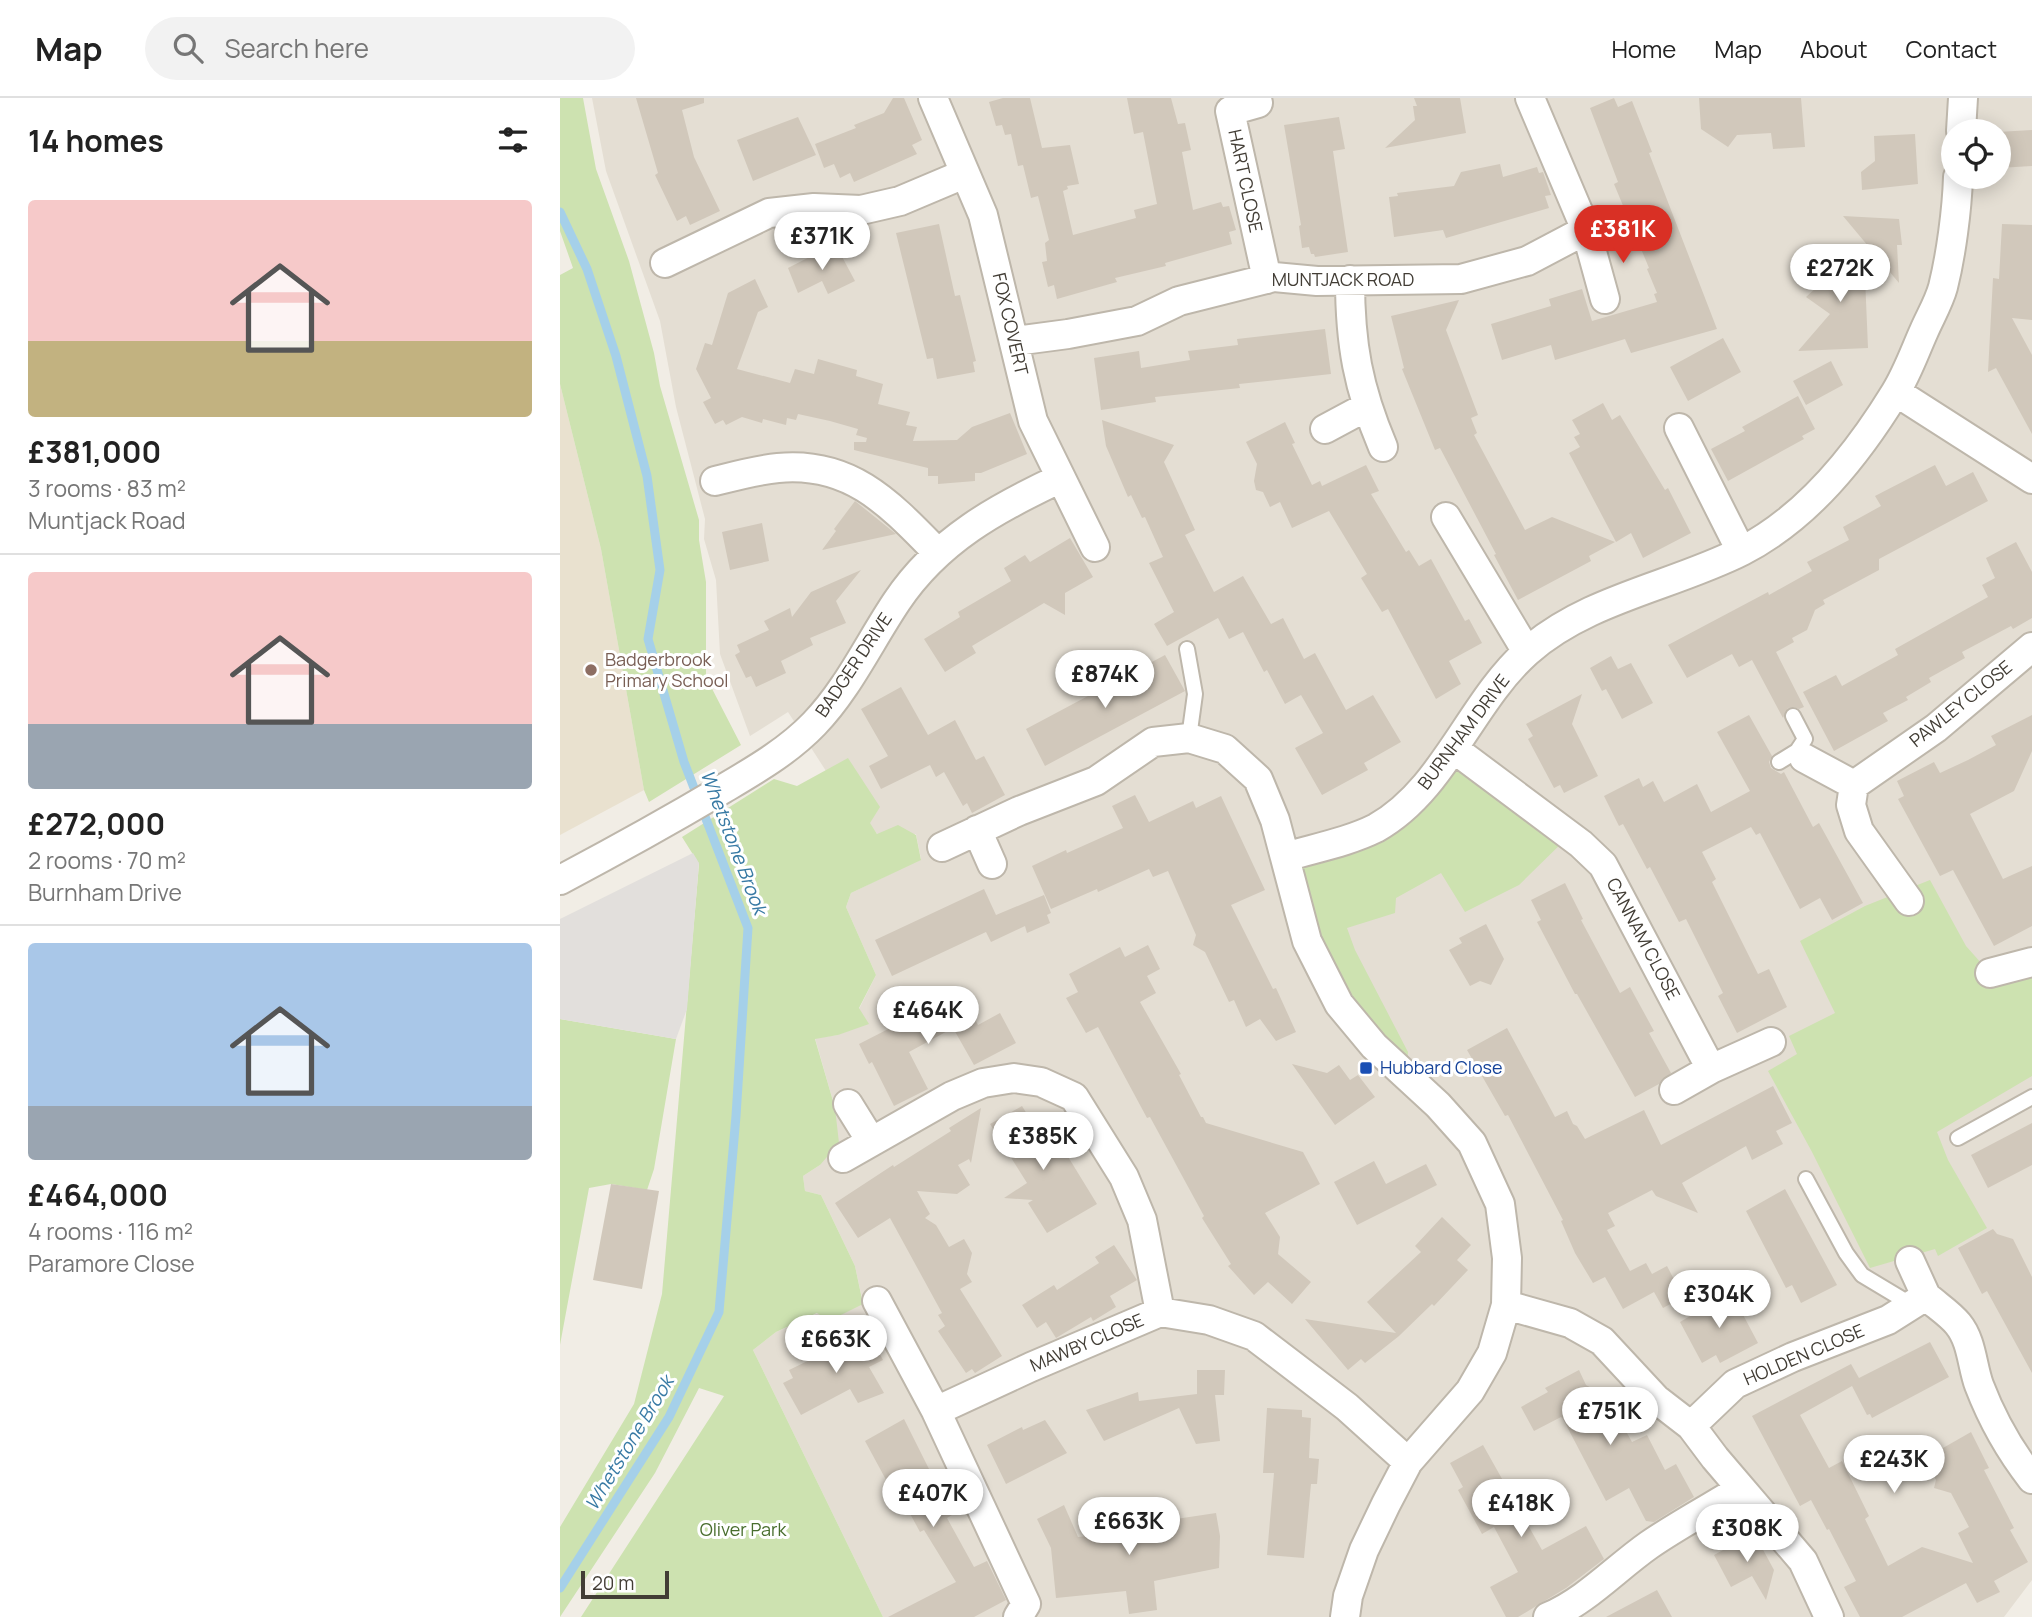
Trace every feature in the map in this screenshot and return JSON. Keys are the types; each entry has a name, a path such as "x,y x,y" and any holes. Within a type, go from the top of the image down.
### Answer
{"street":[{"name":"FOX COVERT","path":"933,98 983,215 1032,421 1095,547"},
{"path":"1530,98 1586,230 1605,299"},
{"path":"1962,119 1963,98"},
{"name":"HART CLOSE","path":"1258,103 1230,111 1267,279"},
{"path":"665,263 769,213 814,208 861,210 900,201 964,174"},
{"name":"BURNHAM DRIVE","path":"1285,857 1341,841 1376,827 1412,800 1454,748 1483,703 1527,652 1571,621 1741,551 1788,522 1832,481 1896,392 1942,288 1956,189"},
{"name":"MUNTJACK ROAD","path":"1015,341 1137,321 1179,301 1274,277 1317,281 1461,279 1527,261 1586,230"},
{"path":"1350,280 1350,318 1356,370 1366,407 1383,447"},
{"path":"1896,392 2032,479"},
{"path":"1325,429 1366,407"},
{"path":"1679,428 1741,551"},
{"path":"715,481 778,468 817,468 856,481 893,507 937,552"},
{"name":"BADGER DRIVE","path":"560,880 683,813 773,759 814,724 845,685 899,598 937,552 979,521 1061,478"},
{"path":"1446,517 1527,652"},
{"name":"PAWLEY CLOSE","path":"1854,785 1936,728 2032,647"},
{"path":"942,847 1019,811 1096,781 1153,742 1189,738 1225,749 1258,779 1275,820 1307,941 1339,1004 1374,1046 1438,1105 1472,1143 1500,1204 1507,1258 1506,1305 1492,1353 1471,1391 1408,1462 1364,1549 1348,1596 1345,1617"},
{"name":"CANNAM CLOSE","path":"1454,748 1581,844 1603,865 1711,1069"},
{"path":"1793,757 1854,785 1851,805 1859,831 1909,901"},
{"path":"977,830 992,864"},
{"path":"1990,973 2032,962"},
{"path":"1674,1090 1711,1069 1772,1042"},
{"path":"843,1158 952,1096 983,1083 1014,1078 1041,1082 1074,1097 1124,1178 1142,1220 1160,1312"},
{"path":"848,1104 871,1142"},
{"path":"1910,1261 1919,1301 1959,1324 1993,1418 2032,1479"},
{"path":"877,1301 936,1411 1030,1612"},
{"name":"HOLDEN CLOSE","path":"1691,1426 1735,1384 1793,1357 1888,1320 1919,1301"},
{"path":"1506,1305 1570,1323 1602,1341 1656,1399 1691,1426 1803,1561 1829,1617"},
{"name":"MAWBY CLOSE","path":"936,1411 1160,1312 1209,1320 1254,1335 1346,1407 1408,1462"},
{"path":"1548,1617 1571,1608 1606,1577 1649,1545 1741,1489"}],"lane":[{"path":"1187,649 1195,694 1189,738"},
{"path":"1793,757 1805,739 1794,716"},
{"path":"1958,1138 2032,1097"},
{"path":"1806,1179 1846,1253 1862,1275 1919,1301"}],"shaded area":[{"path":"592,98 2032,98 2032,1580 2004,1617 883,1617 753,1350 776,1332 818,1313 829,1321 863,1303 855,1266 821,1195 805,1191 803,1176 820,1165 835,1108 815,1038 838,1035 859,1009 876,975 846,907 851,893 921,859 916,834 878,835 869,823 848,759 826,771 788,712 750,736 720,654 716,580 704,539 705,519 676,407 660,321 606,171"},
{"name":"Badgerbrook Primary School","path":"560,384 601,549 644,790 560,835"},
{"path":"693,853 699,863 687,1009 676,1039 560,1019 560,919"}],"green space":[{"path":"560,98 583,98 596,169 629,261 654,353 660,386 699,520 699,540 706,582 706,677 741,745 649,802 644,790 601,549 560,384 560,275 573,268 560,231"},
{"path":"1454,749 1569,836 1519,885 1465,912 1441,873 1396,898 1395,913 1347,928 1355,950 1408,1052 1406,1075 1339,1004 1285,857 1376,827"},
{"name":"Oliver Park","path":"848,758 880,807 870,823 877,834 898,825 916,835 921,860 851,893 846,907 876,975 859,1008 869,1024 838,1035 815,1039 835,1108 839,1143 820,1165 803,1176 805,1191 821,1195 855,1266 863,1304 829,1321 817,1313 776,1332 753,1350 883,1617 581,1617 724,1396 699,1388 655,1473 560,1617 560,1527 634,1404 662,1294 699,864 682,837 774,779 797,786"},
{"path":"1930,880 1966,946 1990,973 2032,962 2032,1076 1937,1132 1948,1160 1987,1228 1938,1256 1935,1249 1870,1268 1768,1071 1797,1054 1789,1036 1835,1013 1800,941 1865,906"},
{"path":"560,1019 676,1039 654,1169 647,1190 611,1184 589,1188 560,1345"}],"building":[{"path":"636,98 704,98 704,103 682,110 694,157 720,211 690,225 686,216 677,221 655,175 658,173"},
{"path":"893,98 904,98 922,140 912,145 917,154 854,182 850,173 840,178 834,164 824,168 815,144 856,128 854,125 884,113"},
{"path":"1003,98 1030,98 1042,148 1070,145 1079,184 1067,186 1068,189 1063,191 1073,235 1136,218 1134,210 1157,204 1143,132 1134,134 1127,98 1171,98 1178,124 1185,123 1191,150 1182,152 1193,210 1221,202 1223,207 1229,206 1236,230 1229,232 1232,244 1165,263 1166,266 1115,278 1117,282 1057,299 1054,285 1048,287 1042,262 1047,261 1045,243 1049,240 1038,196 1031,198 1023,165 1018,166 1011,134 1005,135 1002,125 996,126 989,102"},
{"path":"1414,98 1460,98 1466,133 1385,148 1415,120 1413,106 1417,106"},
{"path":"1614,98 1618,107 1632,101 1652,152 1649,153 1717,329 1631,353 1625,339 1555,360 1551,345 1502,360 1491,324 1551,306 1549,299 1582,289 1592,321 1657,302 1654,294 1657,293 1647,269 1649,268 1614,184 1618,182 1590,108"},
{"path":"1699,98 1801,98 1805,147 1773,149 1771,133 1737,135 1728,147 1701,129"},
{"path":"798,117 816,155 753,181 737,140"},
{"path":"1339,117 1345,149 1333,151 1348,252 1315,257 1309,247 1302,248 1301,225 1284,125"},
{"path":"2032,130 2032,166 2011,167 2011,131"},
{"path":"1915,134 1918,184 1862,190 1861,172 1875,161 1874,136"},
{"path":"1500,164 1503,177 1537,167 1539,173 1543,172 1551,195 1545,196 1549,208 1446,238 1443,230 1394,237 1389,197 1398,196 1397,193 1454,186 1461,172"},
{"path":"1843,216 1899,219 1902,245 1897,245 1899,283"},
{"path":"939,224 955,296 960,295 976,361 973,362 975,372 937,379 933,358 927,359 896,233"},
{"path":"2002,224 2032,225 2032,320 2012,318 2032,355 2032,434 1996,368 1988,372 1993,278 1999,279"},
{"path":"829,247 832,255 839,251 855,281 828,294 822,281 798,293 788,268"},
{"path":"1864,253 1868,348 1798,351 1830,314 1806,297 1819,285 1817,256"},
{"path":"755,279 768,307 758,312 737,369 790,383 795,369 814,374 818,359 857,370 856,376 883,384 878,404 910,412 906,425 917,427 913,441 957,440 972,427 1010,413 1027,454 975,473 975,481 938,484 938,476 928,476 928,468 854,450 854,442 866,442 867,438 856,435 858,429 830,421 798,414 796,420 787,418 786,425 763,419 762,423 742,417 726,425 723,420 715,424 703,402 711,398 696,369 705,343 712,345 728,293"},
{"path":"1459,300 1446,330 1478,415 1471,418 1477,433 1474,435 1525,530 1552,517 1615,542 1589,556 1591,561 1518,600 1440,448 1435,450 1402,369 1404,368 1391,316"},
{"path":"1325,329 1331,374 1155,397 1156,402 1101,410 1094,358 1139,351 1141,368 1190,360 1188,351 1238,345 1237,339"},
{"path":"1723,338 1741,372 1688,401 1670,367"},
{"path":"1831,361 1843,385 1806,405 1793,381"},
{"path":"1798,396 1815,429 1802,436 1804,439 1728,481 1711,449 1745,431 1742,427"},
{"path":"1603,403 1612,420 1620,415 1665,490 1668,488 1691,533 1643,558 1631,533 1616,542 1569,453 1580,447 1574,437 1580,434 1572,420"},
{"path":"1102,420 1174,445 1164,462 1195,530 1185,535 1214,592 1243,576 1271,624 1283,618 1304,659 1315,653 1346,710 1373,695 1401,742 1364,763 1368,770 1322,795 1295,748 1323,733 1301,695 1285,704 1243,632 1229,639 1218,618 1167,646 1154,624 1174,612 1149,563 1163,557 1145,517 1142,518 1131,495 1128,497 1106,446"},
{"path":"1285,422 1295,443 1292,444 1312,485 1320,481 1322,486 1366,465 1379,491 1371,494 1406,552 1409,550 1419,566 1431,559 1465,621 1469,619 1482,643 1449,661 1461,684 1436,699 1388,609 1382,612 1361,578 1367,574 1329,511 1292,528 1280,502 1270,507 1263,492 1256,490 1254,481 1257,464 1246,442"},
{"path":"1935,465 1946,486 1973,472 1988,501 1879,559 1879,570 1823,600 1825,604 1815,610 1807,630 1792,638 1794,642 1776,652 1804,707 1788,708 1783,718 1752,660 1739,667 1732,654 1687,678 1668,645 1812,571 1807,562 1849,540 1843,527 1881,506 1875,496"},
{"path":"855,501 896,534 822,550 836,531 834,529"},
{"path":"762,523 769,561 730,570 722,532"},
{"path":"1070,538 1093,577 1065,593 1065,615 1044,603 972,646 976,653 945,672 924,639 960,617 958,612 1011,581 1004,568 1025,555 1030,562"},
{"path":"2016,542 2032,572 2032,618 1962,652 1965,658 1929,678 1931,682 1906,697 1908,700 1883,713 1888,721 1834,751 1803,692 1836,675 1842,686 1898,655 1895,649 1988,597 1982,585 1995,578 1986,558"},
{"path":"861,570 836,601 846,623 810,638 813,645 781,661 786,673 756,687 751,676 746,678 735,655 740,652 737,645 769,630 764,621 790,608 792,617 811,592"},
{"path":"1165,655 1185,691 1045,766 1026,729"},
{"path":"1611,656 1618,669 1631,663 1653,703 1622,719 1606,689 1602,691 1590,668"},
{"path":"901,687 928,735 955,720 976,760 984,756 1005,795 972,813 967,803 963,806 944,772 936,777 930,765 881,789 869,766 888,756 861,709"},
{"path":"1582,694 1572,724 1598,776 1564,793 1560,785 1554,788 1528,739 1533,736 1526,724"},
{"path":"1749,715 1772,756 1769,762 1771,768 1781,774 1784,772 1813,827 1819,823 1863,903 1832,920 1820,898 1800,909 1760,833 1756,835 1751,827 1702,852 1716,879 1712,882 1758,974 1769,969 1787,1007 1737,1033 1718,996 1723,993 1686,919 1679,922 1650,867 1647,869 1623,824 1619,826 1604,796 1639,778 1643,787 1653,781 1664,802 1697,784 1711,812 1750,791 1717,732"},
{"path":"2032,715 2032,751 2014,791 1970,814 2003,879 2032,866 2032,926 1994,946 1953,870 1940,876 1898,799 1904,796 1897,781 1934,762 1940,773 1968,760 1996,745 1991,736"},
{"path":"1135,795 1149,822 1193,801 1196,808 1221,796 1265,890 1231,905 1273,989 1276,988 1296,1032 1276,1041 1260,1019 1246,1027 1234,1000 1229,1002 1205,952 1193,945 1196,935 1168,871 1153,877 1149,869 1051,909 1032,866 1123,828 1112,806"},
{"path":"1565,883 1583,919 1581,920 1620,993 1630,987 1654,1031 1649,1033 1671,1073 1659,1084 1635,1097 1537,922 1541,920 1531,900"},
{"path":"984,889 996,915 1044,895 1051,913 1047,915 1050,923 1027,933 1025,926 991,942 986,932 892,976 875,940"},
{"path":"1486,924 1504,959 1491,985 1480,981 1470,986 1449,950 1462,943 1459,938"},
{"path":"1148,945 1160,969 1147,976 1156,993 1140,1002 1181,1074 1179,1075 1201,1117 1206,1123 1303,1152 1320,1184 1265,1213 1280,1237 1278,1254 1311,1282 1292,1304 1268,1282 1254,1295 1228,1266 1231,1264 1202,1218 1204,1216 1098,1027 1086,1033 1066,998 1078,992 1069,974 1120,947 1125,957"},
{"path":"920,1003 925,1013 942,1003 954,1024 972,1013 978,1025 1000,1013 1016,1043 974,1065 953,1028 909,1052 928,1089 894,1106 872,1062 869,1064 859,1044 900,1023 896,1014"},
{"path":"1507,1028 1555,1117 1567,1111 1585,1139 1644,1110 1661,1145 1773,1086 1792,1123 1776,1131 1783,1144 1752,1160 1746,1146 1682,1183 1698,1213 1656,1196 1652,1190 1608,1213 1615,1226 1607,1230 1630,1271 1646,1263 1652,1274 1667,1266 1683,1297 1663,1308 1654,1292 1623,1309 1605,1277 1593,1283 1575,1253 1561,1221 1563,1220 1508,1115 1505,1116 1467,1050"},
{"path":"1292,1064 1327,1073 1339,1065 1350,1080 1358,1075 1375,1097 1335,1125"},
{"path":"1022,1106 1048,1148 1059,1142 1097,1204 1047,1233 1028,1203 1033,1200 1004,1198 1027,1183 990,1124"},
{"path":"981,1108 971,1163 969,1159 958,1165 970,1185 957,1194 917,1191 930,1214 925,1218 936,1225 949,1247 964,1239 972,1253 967,1274 972,1282 960,1289 1002,1356 975,1373 972,1369 966,1373 938,1331 945,1326 938,1315 942,1313 890,1218 858,1238 835,1203 951,1131 949,1128"},
{"path":"2032,1123 2032,1165 1988,1188 1971,1155"},
{"path":"1374,1161 1386,1184 1426,1164 1437,1185 1357,1225 1334,1182"},
{"path":"611,1184 659,1191 642,1289 593,1280"},
{"path":"1785,1189 1837,1285 1801,1303 1792,1285 1786,1288 1746,1211"},
{"path":"1442,1217 1471,1245 1457,1260 1468,1270 1434,1306 1432,1304 1399,1336 1365,1363 1361,1359 1348,1370 1305,1319 1396,1333 1367,1302 1421,1252 1415,1246"},
{"path":"1993,1229 1997,1234 2013,1239 2032,1277 2032,1373 1987,1291 1982,1294 1958,1248"},
{"path":"1114,1245 1137,1280 1110,1296 1116,1307 1093,1321 1091,1317 1056,1338 1046,1322 1037,1328 1022,1305 1054,1285 1057,1290 1099,1263 1095,1257"},
{"path":"1731,1292 1758,1343 1720,1363 1716,1355 1702,1363 1680,1322"},
{"path":"868,1332 883,1360 869,1367 884,1393 858,1403 850,1389 801,1415 783,1383 793,1378 789,1370"},
{"path":"1930,1342 1949,1377 1872,1418 1870,1414 1867,1415 1852,1386 1800,1415 1829,1468 1842,1461 1869,1516 1865,1519 1888,1566 1922,1547 1973,1563 1958,1533 1969,1527 1951,1493 1934,1488 1936,1480 1928,1466 1940,1459 1936,1452 1971,1432 1989,1468 1984,1470 2014,1528 2010,1530 2028,1562 1994,1581 2000,1592 1977,1603 1966,1583 1902,1617 1860,1617 1844,1587 1856,1581 1829,1529 1827,1530 1811,1500 1800,1506 1752,1416 1851,1364 1859,1378"},
{"path":"1197,1370 1225,1370 1224,1395 1215,1395 1220,1441 1196,1444 1179,1408 1104,1441 1086,1410 1138,1392 1139,1401 1197,1394"},
{"path":"1579,1370 1586,1385 1607,1397 1632,1442 1647,1435 1665,1470 1676,1464 1694,1497 1654,1522 1646,1521 1629,1488 1606,1501 1561,1417 1534,1431 1521,1407 1548,1392 1545,1388"},
{"path":"1267,1408 1302,1410 1302,1417 1311,1418 1309,1458 1319,1459 1317,1484 1311,1484 1304,1558 1267,1555 1274,1473 1263,1473"},
{"path":"904,1419 952,1515 947,1518 974,1567 987,1561 1006,1600 974,1617 888,1617 956,1582 924,1530 920,1532 895,1486 891,1489 865,1441"},
{"path":"1045,1420 1067,1453 1006,1484 987,1445 1022,1427 1023,1430"},
{"path":"1483,1445 1542,1550 1586,1526 1604,1559 1566,1588 1518,1617 1506,1617 1490,1587 1518,1572 1494,1527 1482,1534 1458,1490 1463,1487 1450,1463"},
{"path":"1064,1505 1078,1537 1177,1523 1176,1519 1216,1513 1220,1536 1219,1568 1154,1581 1157,1610 1129,1614 1126,1591 1056,1598 1051,1548 1037,1519"},
{"path":"1754,1533 1774,1570 1766,1600 1752,1576 1731,1587 1714,1555"},
{"path":"1657,1590 1672,1617 1606,1617"}],"waterway":[{"name":"Whetstone Brook","path":"560,212 587,269 616,356 647,476 660,570 648,639 684,762 748,928 736,1116 719,1312 669,1417 560,1588"}],"place":[{"name":"Badgerbrook Primary School","path":"591,670"},
{"name":"Hubbard Close","path":"1366,1068"}]}
